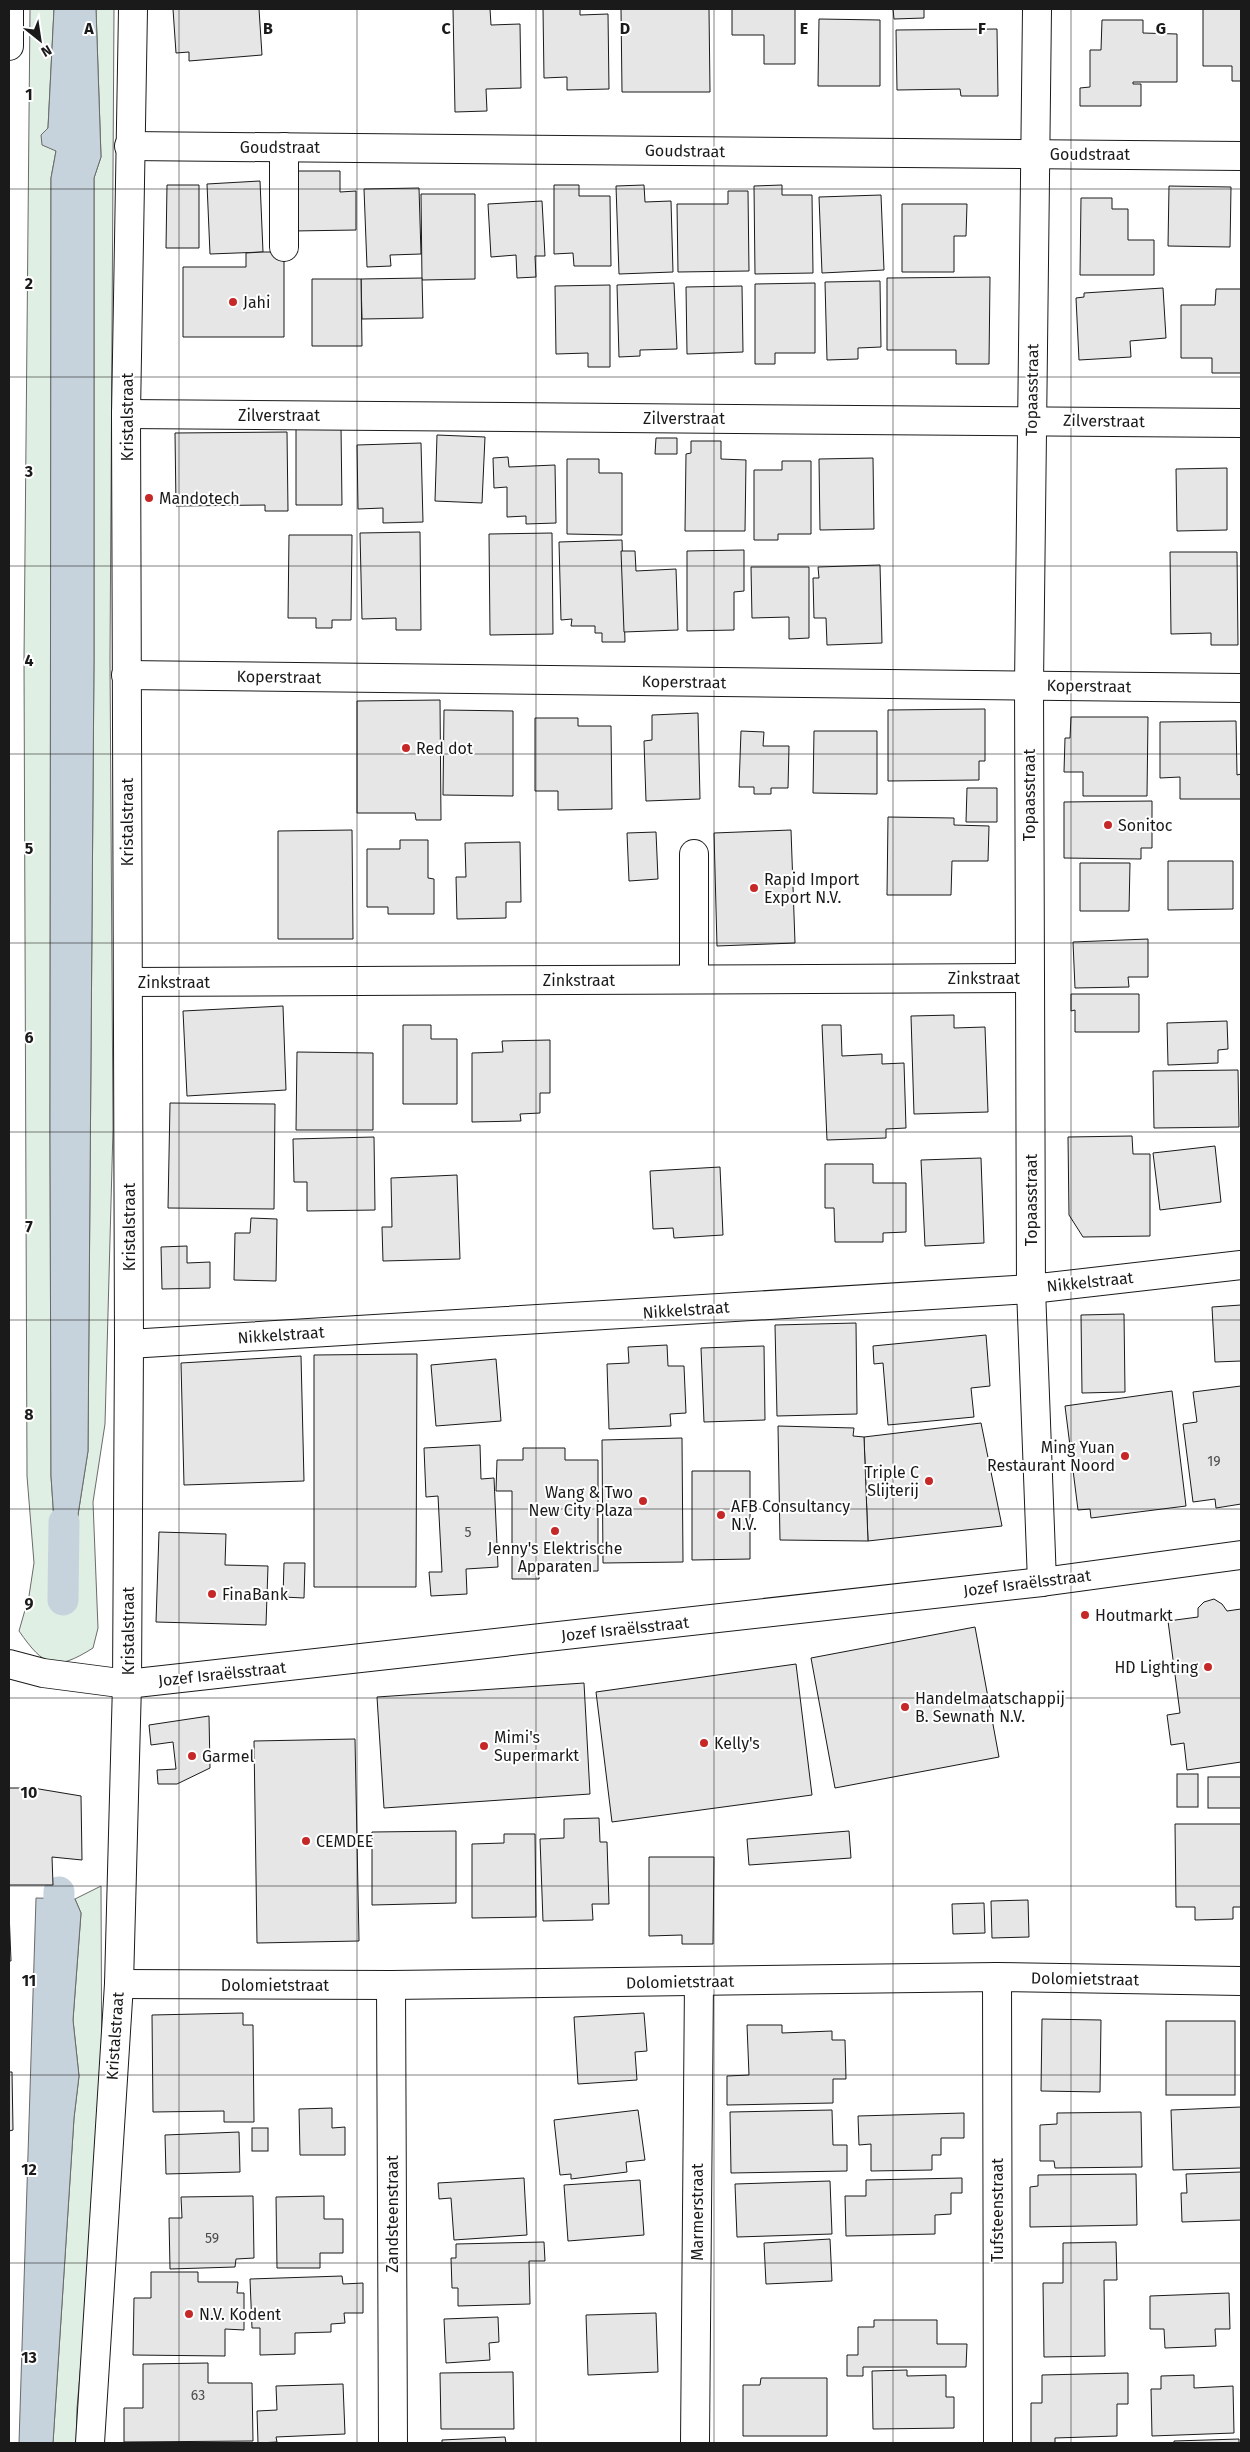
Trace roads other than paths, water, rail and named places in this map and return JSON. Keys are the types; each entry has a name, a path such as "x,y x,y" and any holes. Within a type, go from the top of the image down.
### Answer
{"street":[{"path":"9,9 9,46"},
{"name":"Kristalstraat","path":"90,2443 119,1984 127,1684 129,1344 126,414 129,146 133,9"},
{"name":"Topaasstraat","path":"1037,9 1029,686 1031,1289 1042,1582"},
{"name":"Goudstraat","path":"129,146 1241,156"},
{"path":"284,147 284,247"},
{"name":"Zilverstraat","path":"126,414 1241,423"},
{"name":"Koperstraat","path":"126,676 1241,688"},
{"path":"694,854 694,979"},
{"name":"Zinkstraat","path":"128,982 1030,978"},
{"name":"Nikkelstraat","path":"129,1344 1031,1289 1241,1265"},
{"name":"Jozef Israëlsstraat","path":"9,1664 43,1673 127,1684 1042,1582 1241,1555"},
{"name":"Dolomietstraat","path":"119,1984 391,1985 997,1977 1241,1981"},
{"name":"Tufsteenstraat","path":"997,1977 998,2443"},
{"name":"Marmerstraat","path":"695,2443 699,1981"},
{"name":"Zandsteenstraat","path":"391,1985 393,2443"}],"waterway":[{"path":"63,1600 64,1522"},
{"path":"58,1941 59,1892"}],"place":[{"name":"Jahi","path":"233,302"},
{"name":"Mandotech","path":"149,498"},
{"name":"Red dot","path":"406,748"},
{"name":"Sonitoc","path":"1108,825"},
{"name":"Rapid Import Export N.V.","path":"754,888"},
{"name":"Ming Yuan Restaurant Noord","path":"1125,1456"},
{"name":"Triple C Slijterij","path":"929,1481"},
{"name":"Wang & Two New City Plaza","path":"643,1501"},
{"name":"AFB Consultancy N.V.","path":"721,1515"},
{"name":"Jenny's Elektrische Apparaten","path":"555,1531"},
{"name":"FinaBank","path":"212,1594"},
{"name":"Houtmarkt","path":"1085,1615"},
{"name":"HD Lighting","path":"1208,1667"},
{"name":"Handelmaatschappij B. Sewnath N.V.","path":"905,1707"},
{"name":"Kelly's","path":"704,1743"},
{"name":"Mimi's Supermarkt","path":"484,1746"},
{"name":"Garmel","path":"192,1756"},
{"name":"CEMDEE","path":"306,1841"},
{"name":"N.V. Kodent","path":"189,2314"}]}
